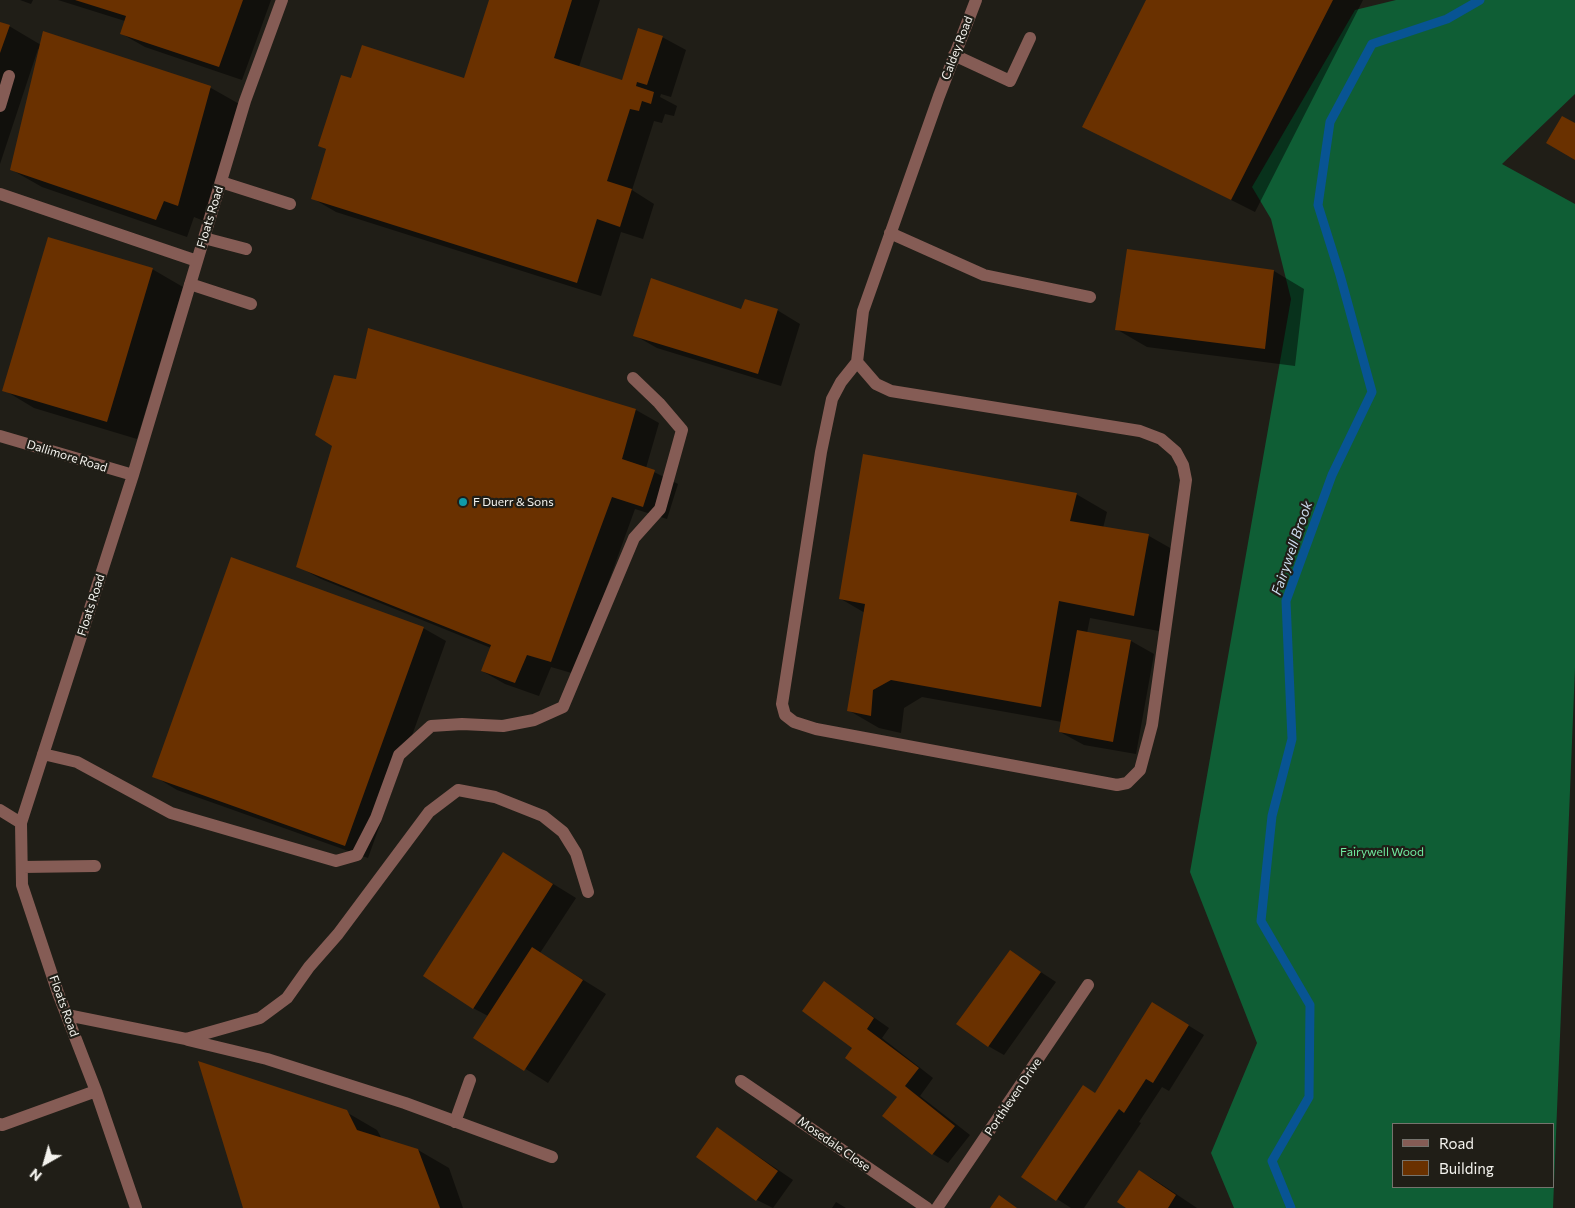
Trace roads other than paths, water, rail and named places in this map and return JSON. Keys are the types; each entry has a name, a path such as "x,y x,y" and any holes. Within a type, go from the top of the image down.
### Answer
{"street":[{"name":"Floats Road","path":"136,1208 96,1091 66,1015 22,885 21,824 133,475 245,101 282,0"},
{"name":"Caldey Road","path":"857,362 863,312 939,96 976,0"},
{"path":"954,56 1010,81 1030,38"},
{"path":"0,106 9,76"},
{"path":"221,182 290,204"},
{"path":"0,194 197,261"},
{"path":"890,233 984,275 1090,297"},
{"path":"204,238 246,248"},
{"path":"190,284 226,294 251,304"},
{"path":"857,362 876,384 890,391 1140,431 1161,439 1176,452 1183,466 1186,480 1152,725 1140,770 1127,783 1117,785 816,729 794,722 785,715 782,704 785,679 821,452 832,400 841,382 857,362"},
{"path":"43,754 77,762 170,813 336,861 357,855 376,818 399,755 431,726 462,724 503,726 534,720 563,707 634,538 660,509 682,430 659,402 633,378"},
{"name":"Dallimore Road","path":"0,436 133,475"},
{"path":"186,1040 260,1018 287,998 338,934 429,812 458,790 495,797 543,816 563,832 576,853 588,892"},
{"path":"0,810 21,824"},
{"path":"22,867 96,866"},
{"name":"Porthleven Drive","path":"937,1208 1088,986"},
{"path":"66,1015 186,1040 267,1060 406,1103 552,1157"},
{"path":"455,1122 470,1080"},
{"name":"Mosedale Close","path":"741,1081 927,1208"},
{"path":"0,1124 2,1126 96,1091"}],"waterway":[{"name":"Fairywell Brook","path":"1291,1208 1272,1161 1309,1097 1310,1005 1261,921 1272,816 1292,739 1286,601 1332,475 1372,392 1340,275 1318,205 1330,122 1372,44 1447,19 1480,0"}],"place":[{"name":"F Duerr & Sons","path":"463,502"}],"park label":[{"name":"Fairywell Wood","path":"1382,852"}]}
